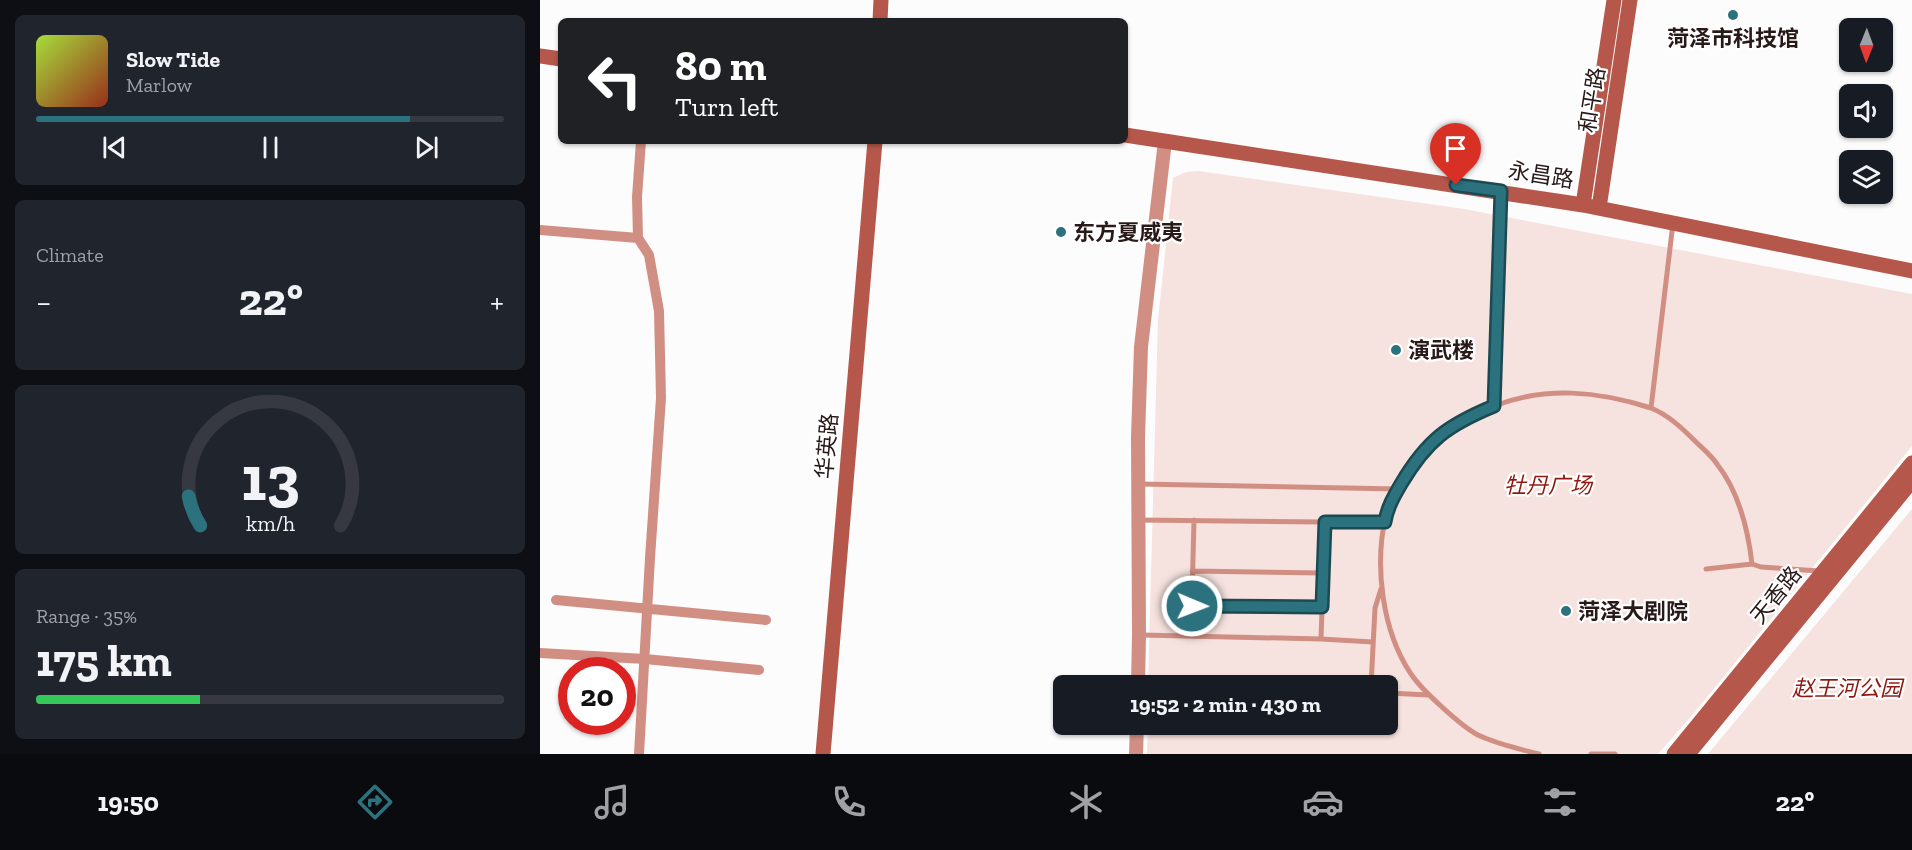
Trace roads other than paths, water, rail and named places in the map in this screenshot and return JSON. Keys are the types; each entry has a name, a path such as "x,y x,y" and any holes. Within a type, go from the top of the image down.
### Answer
{"main road":[{"path":"880,18 881,0"},
{"name":"和平路","path":"1591,206 1614,0"},
{"name":"和平路","path":"1591,206 1630,0"},
{"path":"540,56 558,59"},
{"name":"永昌路","path":"1128,135 1591,206 1912,271"},
{"name":"华英路","path":"823,754 875,144"},
{"name":"天香路","path":"1688,754 1912,463"},
{"name":"天香路","path":"1674,754 1830,572 1912,482"}],"street":[{"path":"1138,675 1138,437 1142,347 1165,141"},
{"path":"639,754 662,398 659,311 649,255 638,238 637,196 641,144"},
{"path":"540,230 638,238"},
{"path":"556,600 766,620"},
{"path":"540,654 645,659 759,670"},
{"path":"1136,754 1137,735"}],"lane":[{"path":"1494,406 1501,191"},
{"path":"1651,408 1673,222"},
{"path":"1539,754 1516,749 1478,735 1457,721 1410,674 1385,616 1381,562 1385,522 1391,501 1422,453 1439,435 1462,420 1510,400 1556,392 1607,396 1663,412 1718,464 1733,491 1745,521 1752,564"},
{"path":"1139,484 1398,489"},
{"path":"1139,519 1385,522"},
{"path":"1191,636 1194,520"},
{"path":"1321,639 1325,522"},
{"path":"1706,569 1752,564 1761,567 1830,572"},
{"path":"1192,571 1323,573"},
{"path":"1372,675 1375,608 1382,587"},
{"path":"1192,606 1322,607"},
{"path":"1139,634 1373,642"},
{"path":"1398,693 1429,695"},
{"path":"1591,754 1615,754"}],"place":[{"name":"菏泽市科技馆","path":"1733,15"},
{"name":"东方夏威夷","path":"1061,232"},
{"name":"演武楼","path":"1396,350"},
{"name":"菏泽大剧院","path":"1566,611"}],"park label":[{"name":"牡丹广场","path":"1548,485"},
{"name":"赵王河公园","path":"1847,688"}]}
